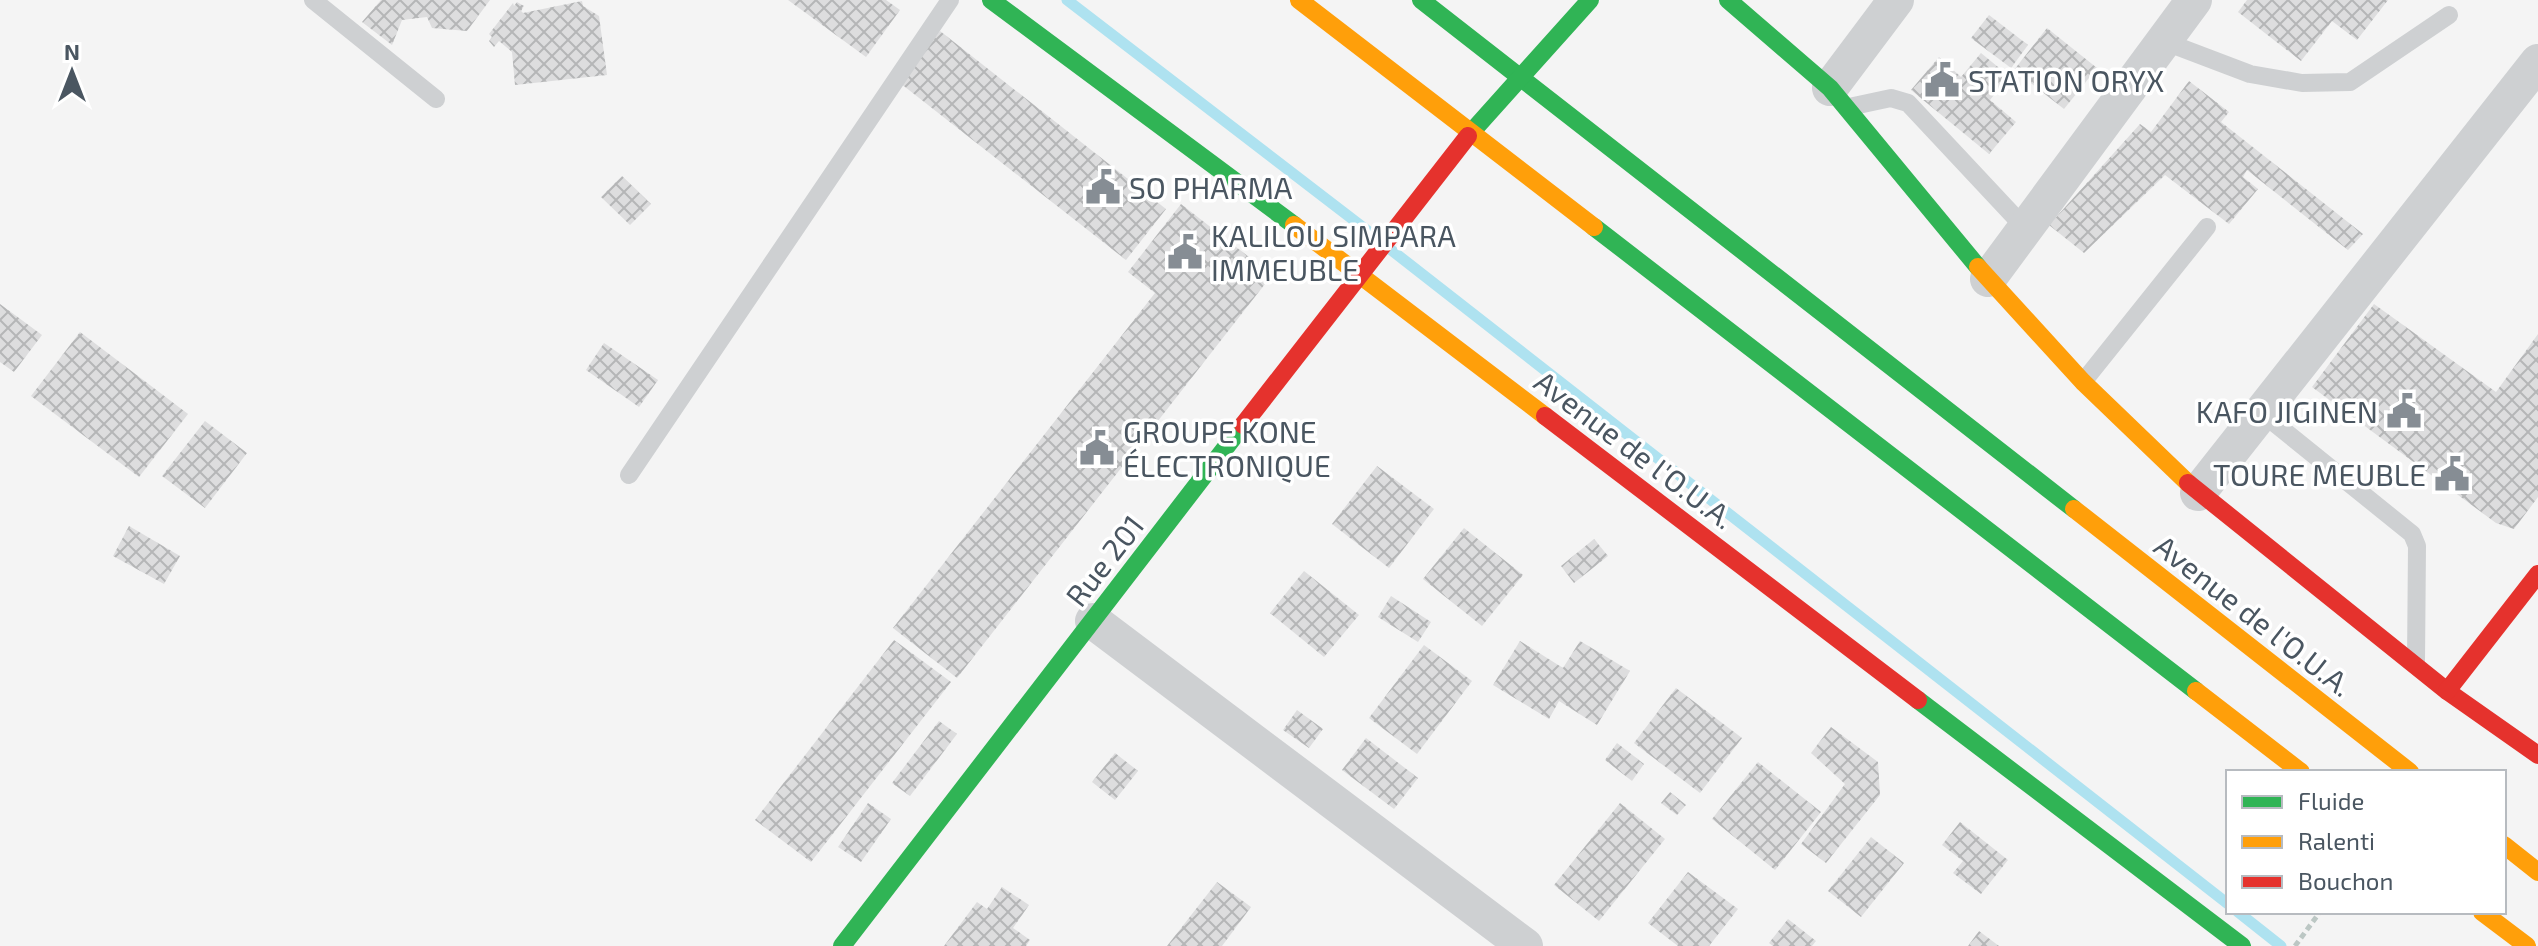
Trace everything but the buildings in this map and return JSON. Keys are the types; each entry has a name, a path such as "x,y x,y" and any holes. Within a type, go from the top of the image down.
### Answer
{"main road":[{"name":"Avenue de l'O.U.A.","path":"991,0 1359,274 2242,946"},
{"path":"1299,0 2298,770"},
{"name":"Avenue de l'O.U.A.","path":"1421,0 2407,770"},
{"name":"Rue 201","path":"842,946 1470,133 1590,0"},
{"name":"Avenue de l'O.U.A.","path":"1728,0 1838,98 1988,279 2083,382 2198,493 2447,691 2538,755"},
{"path":"2447,691 2538,574"},
{"path":"2506,847 2538,872"},
{"path":"2485,914 2527,946"}],"street":[{"path":"1838,98 1896,0"},
{"path":"1988,279 2194,0"},
{"path":"2198,493 2538,62"},
{"path":"1093,621 1525,946"}],"lane":[{"path":"313,0 436,99"},
{"path":"629,475 950,0"},
{"path":"2163,41 2250,74 2302,83 2350,82 2449,15"},
{"path":"1838,98 1891,98 1908,103 2025,228"},
{"path":"2083,382 2207,227"},
{"path":"2262,413 2412,534 2417,546 2416,666"}],"path":[{"path":"2295,946 2319,914"}],"waterway":[{"path":"1067,0 1377,238"},
{"path":"1390,249 2226,902"},
{"path":"2241,914 2281,946"}],"traffic: fast":[{"path":"991,0 1294,225"},
{"path":"1421,0 2074,509"},
{"path":"1468,136 1590,0"},
{"path":"1728,0 1830,88 1978,267"},
{"path":"1594,227 2196,691"},
{"path":"842,946 1243,425"},
{"path":"1918,700 2242,946"}],"traffic: slow":[{"path":"1299,0 1594,227"},
{"path":"1294,225 1545,416"},
{"path":"1978,267 2083,382 2188,483"},
{"path":"2074,509 2407,770"},
{"path":"2196,691 2298,770"},
{"path":"2506,847 2538,872"},
{"path":"2485,914 2527,946"}],"traffic: jam":[{"path":"1243,425 1468,136"},
{"path":"1545,416 1918,700"},
{"path":"2188,483 2447,691 2538,755"},
{"path":"2447,691 2538,574"}],"place":[{"name":"STATION ORYX","path":"1942,80"},
{"name":"SO PHARMA","path":"1103,187"},
{"name":"KALILOU SIMPARA IMMEUBLE","path":"1185,252"},
{"name":"KAFO JIGINEN","path":"2404,411"},
{"name":"GROUPE KONE ÉLECTRONIQUE","path":"1097,448"},
{"name":"TOURE MEUBLE","path":"2452,474"}]}
